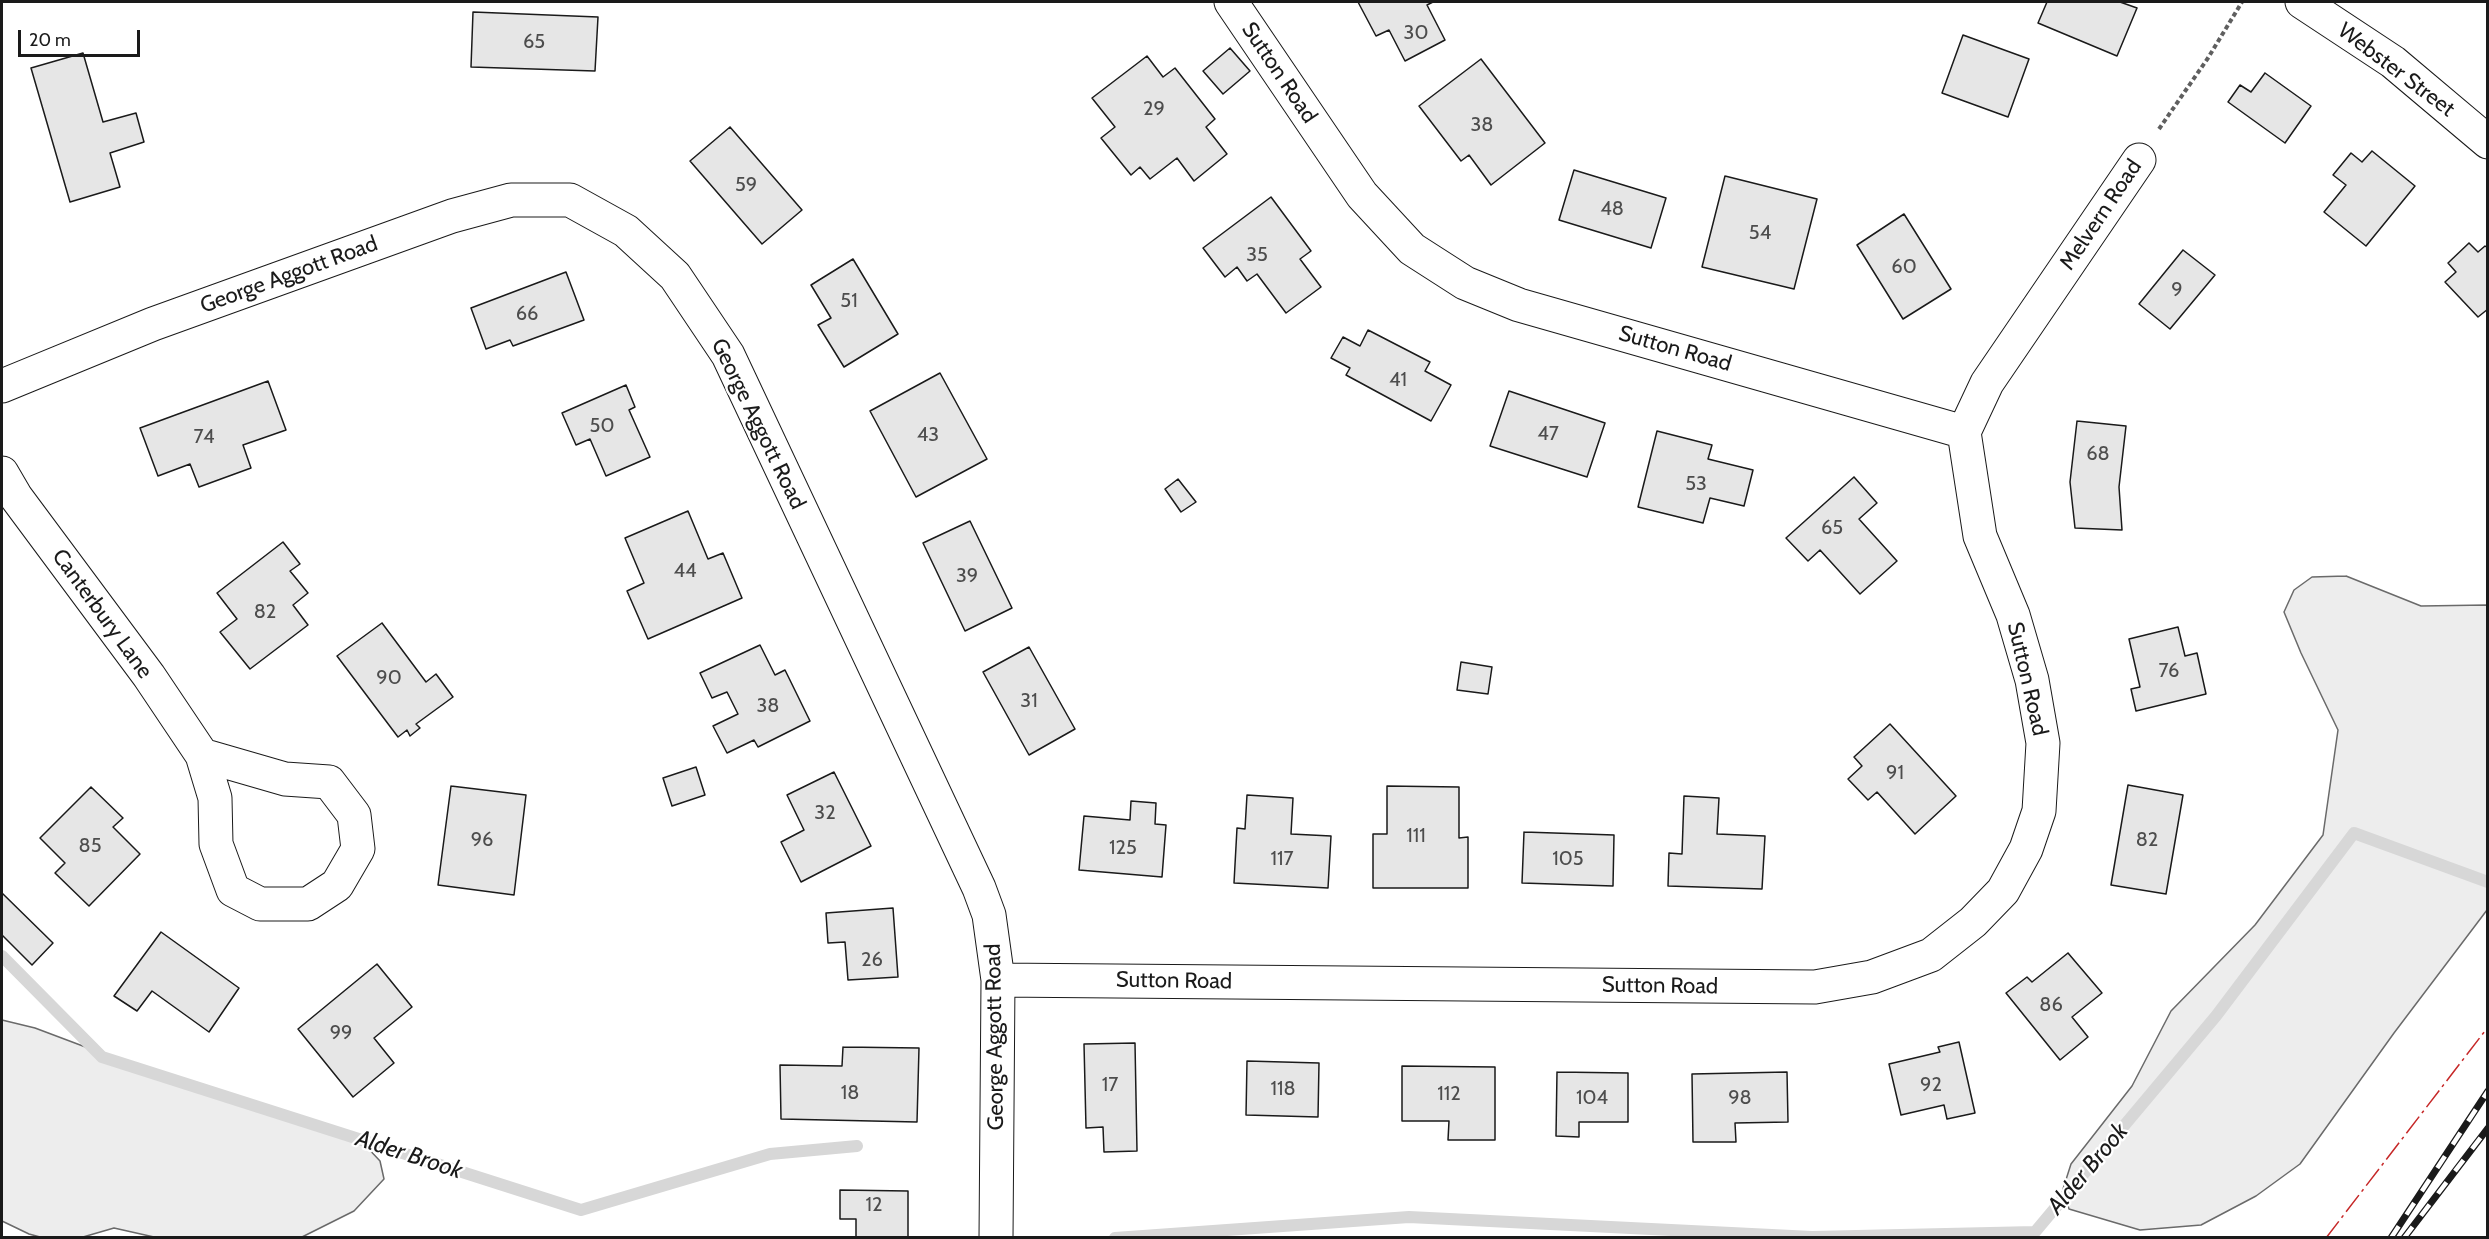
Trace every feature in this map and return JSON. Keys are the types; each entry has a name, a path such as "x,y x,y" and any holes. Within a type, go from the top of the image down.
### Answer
{"street":[{"name":"Sutton Road","path":"998,980 1815,987 1872,977 1931,955 1973,922 2003,891 2026,849 2039,811 2043,743 2032,680 2013,615 1980,536 1964,432 1519,305 1465,283 1413,249 1362,195 1231,2"},
{"name":"Webster Street","path":"2302,2 2393,62 2487,142"},
{"name":"Melvern Road","path":"1964,432 1987,383 2139,160"},
{"name":"George Aggott Road","path":"2,386 175,316 452,216 511,200 570,200 626,231 675,276 728,355 979,888 989,915 998,980 996,1238"},
{"name":"Canterbury Lane","path":"2,473 16,497 148,676 202,755 214,798 216,844 232,890 260,904 308,904 337,885 358,849 354,815 330,782 285,778 202,755"}],"path":[{"name":"Melvern Road","path":"2139,160 2208,58 2242,2"}],"shaded area":[{"path":"2346,576 2421,606 2487,605 2487,910 2394,1033 2300,1164 2256,1196 2201,1225 2140,1230 2069,1209 2063,1189 2071,1164 2132,1086 2171,1011 2255,925 2323,835 2338,730 2284,612 2294,590 2312,577"},
{"path":"2,1020 35,1028 205,1092 365,1145 380,1161 384,1179 354,1211 302,1237 154,1237 114,1228 83,1237 40,1237 29,1234 2,1221"}],"building":[{"path":"1358,2 1433,2 1427,5 1445,40 1405,61 1389,30 1376,36"},
{"path":"2047,2 2120,2 2137,8 2117,56 2038,23"},
{"path":"473,12 598,17 595,71 471,67"},
{"path":"1963,35 2029,59 2008,117 1942,93"},
{"path":"1230,48 1250,71 1223,94 1203,71"},
{"path":"83,53 103,122 136,113 144,142 110,153 120,187 70,202 31,68"},
{"path":"1147,56 1163,77 1175,68 1215,119 1206,127 1227,154 1194,181 1177,158 1150,179 1140,167 1131,175 1101,138 1115,127 1092,98"},
{"path":"1481,59 1545,143 1491,185 1469,155 1461,161 1419,106"},
{"path":"2265,73 2311,106 2285,143 2228,102 2240,85 2251,92"},
{"path":"730,127 802,210 762,244 690,161"},
{"path":"2372,151 2415,186 2366,246 2324,212 2346,185 2333,175 2351,153 2362,162"},
{"path":"1574,170 1666,198 1651,248 1559,220"},
{"path":"1725,176 1817,199 1794,289 1702,267"},
{"path":"1271,197 1311,251 1300,259 1321,287 1286,313 1257,274 1247,281 1237,267 1225,277 1203,248"},
{"path":"1904,214 1951,289 1903,319 1857,245"},
{"path":"2469,243 2478,252 2485,246 2488,248 2488,309 2478,317 2445,282 2456,272 2448,263"},
{"path":"2183,250 2215,275 2170,329 2139,304"},
{"path":"853,259 898,334 844,367 818,325 831,318 811,285"},
{"path":"566,272 584,320 513,346 510,340 486,349 471,308"},
{"path":"1368,330 1430,362 1425,371 1451,385 1431,421 1346,375 1350,368 1331,358 1343,337 1360,346"},
{"path":"940,373 987,459 916,497 870,411"},
{"path":"268,381 286,430 243,445 251,468 199,487 190,464 158,476 140,428"},
{"path":"626,385 635,407 629,410 650,457 606,476 590,439 576,445 562,413"},
{"path":"1509,391 1605,423 1587,477 1490,446"},
{"path":"2077,421 2126,426 2119,487 2122,530 2075,528 2070,482"},
{"path":"1657,431 1712,445 1708,459 1753,470 1744,506 1710,498 1703,523 1638,507"},
{"path":"1854,477 1877,503 1859,519 1897,561 1860,594 1820,550 1808,561 1786,538"},
{"path":"1178,479 1196,502 1181,512 1165,489"},
{"path":"688,511 708,559 723,553 742,598 648,639 627,591 644,583 625,538"},
{"path":"970,521 1012,608 965,631 923,543"},
{"path":"283,542 300,564 290,571 308,593 293,605 308,625 250,669 220,632 237,619 217,593"},
{"path":"382,623 426,682 436,674 453,697 416,724 420,728 410,736 407,730 398,737 337,656"},
{"path":"2178,627 2185,656 2197,653 2206,694 2136,711 2131,689 2140,687 2129,639"},
{"path":"760,645 775,675 785,670 810,721 758,747 754,740 727,753 713,726 738,714 727,692 712,698 700,673"},
{"path":"1029,647 1075,729 1029,755 983,672"},
{"path":"1461,662 1492,667 1488,694 1457,690"},
{"path":"1890,724 1956,796 1915,834 1877,792 1868,800 1848,779 1862,766 1854,757"},
{"path":"696,767 705,795 672,806 663,778"},
{"path":"834,772 871,846 801,882 781,842 804,830 787,795"},
{"path":"2128,785 2183,795 2166,894 2111,885"},
{"path":"451,786 526,795 514,895 438,885"},
{"path":"1387,786 1459,787 1459,838 1468,837 1468,888 1373,888 1373,834 1387,834"},
{"path":"91,787 123,818 113,827 140,854 89,906 55,873 65,863 40,838"},
{"path":"1247,795 1293,798 1291,834 1331,836 1328,888 1234,883 1237,828 1245,829"},
{"path":"1684,796 1719,798 1717,834 1765,836 1762,889 1668,886 1669,853 1682,854"},
{"path":"1131,801 1156,803 1155,824 1166,825 1162,877 1079,870 1084,816 1130,820"},
{"path":"1524,832 1614,835 1613,886 1522,883"},
{"path":"2,893 53,943 32,965 2,935"},
{"path":"893,908 898,977 848,980 845,942 828,943 826,913"},
{"path":"161,932 239,988 209,1032 152,991 137,1011 114,996"},
{"path":"2068,953 2102,993 2072,1017 2088,1037 2060,1060 2006,993 2027,977 2032,982"},
{"path":"377,964 412,1007 374,1038 394,1063 353,1097 298,1029"},
{"path":"1959,1042 1975,1113 1947,1119 1944,1105 1901,1115 1889,1064 1940,1052 1938,1047"},
{"path":"1135,1043 1137,1151 1104,1152 1103,1127 1086,1128 1084,1044"},
{"path":"843,1047 919,1048 917,1122 781,1119 780,1065 842,1066"},
{"path":"1247,1061 1319,1063 1318,1117 1246,1115"},
{"path":"1402,1066 1495,1067 1495,1140 1448,1140 1449,1121 1402,1121"},
{"path":"1557,1072 1628,1073 1628,1122 1579,1122 1579,1137 1556,1136"},
{"path":"1787,1072 1788,1122 1735,1123 1736,1142 1693,1142 1692,1074"},
{"path":"840,1190 908,1191 908,1238 856,1238 856,1219 840,1219"}],"waterway":[{"name":"Alder Brook","path":"1115,1238 1409,1217 1812,1237 2035,1232 2216,1016 2354,833 2488,882"},
{"name":"Alder Brook","path":"2,956 102,1057 581,1210 770,1154 857,1146"}],"railway":[{"path":"2391,1238 2488,1091"},
{"path":"2404,1238 2488,1128"}],"power":[{"path":"2326,1238 2488,1027"}]}
